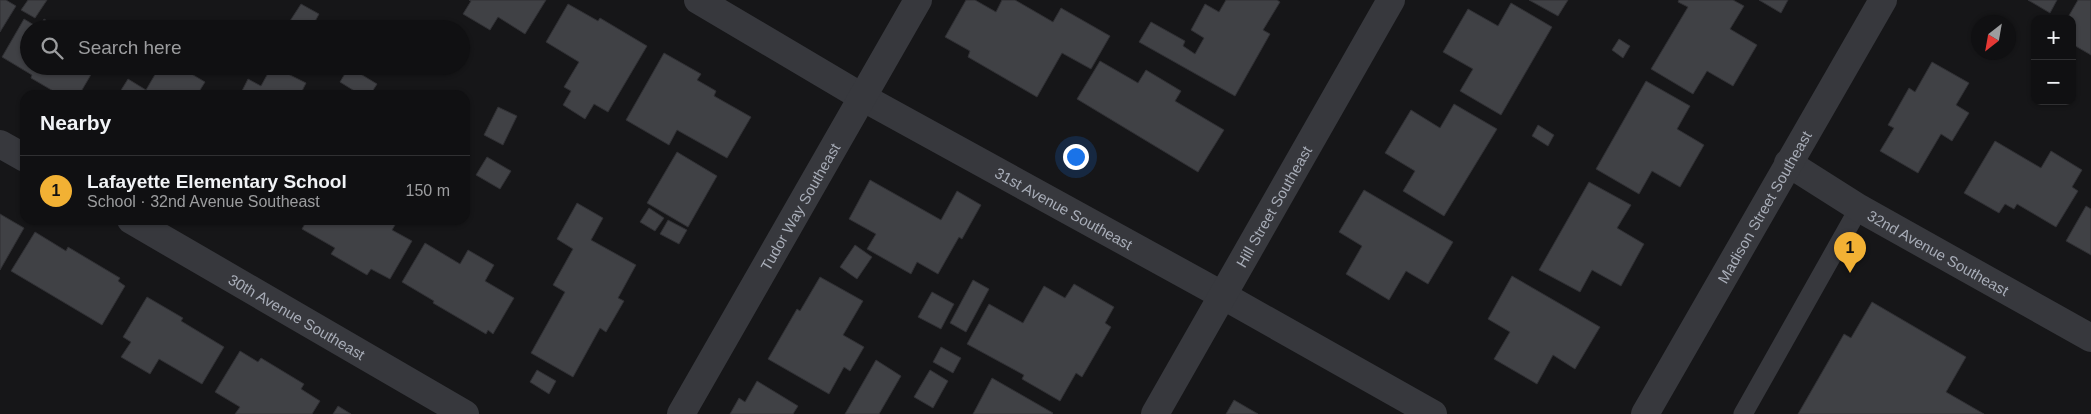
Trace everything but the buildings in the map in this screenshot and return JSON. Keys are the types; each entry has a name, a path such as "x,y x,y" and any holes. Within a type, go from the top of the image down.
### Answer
{"street":[{"name":"31st Avenue Southeast","path":"698,0 862,97 1222,295 1433,414"},
{"name":"Tudor Way Southeast","path":"681,414 918,0"},
{"name":"Hill Street Southeast","path":"1155,414 1391,0"},
{"name":"Madison Street Southeast","path":"1644,414 1883,0"},
{"path":"0,144 20,155"},
{"name":"32nd Avenue Southeast","path":"1788,163 1859,208 2091,338"},
{"name":"30th Avenue Southeast","path":"140,225 465,414"}],"lane":[{"path":"1744,414 1859,208"}],"place":[{"name":"Lafayette Elementary School","path":"1850,273"}]}
